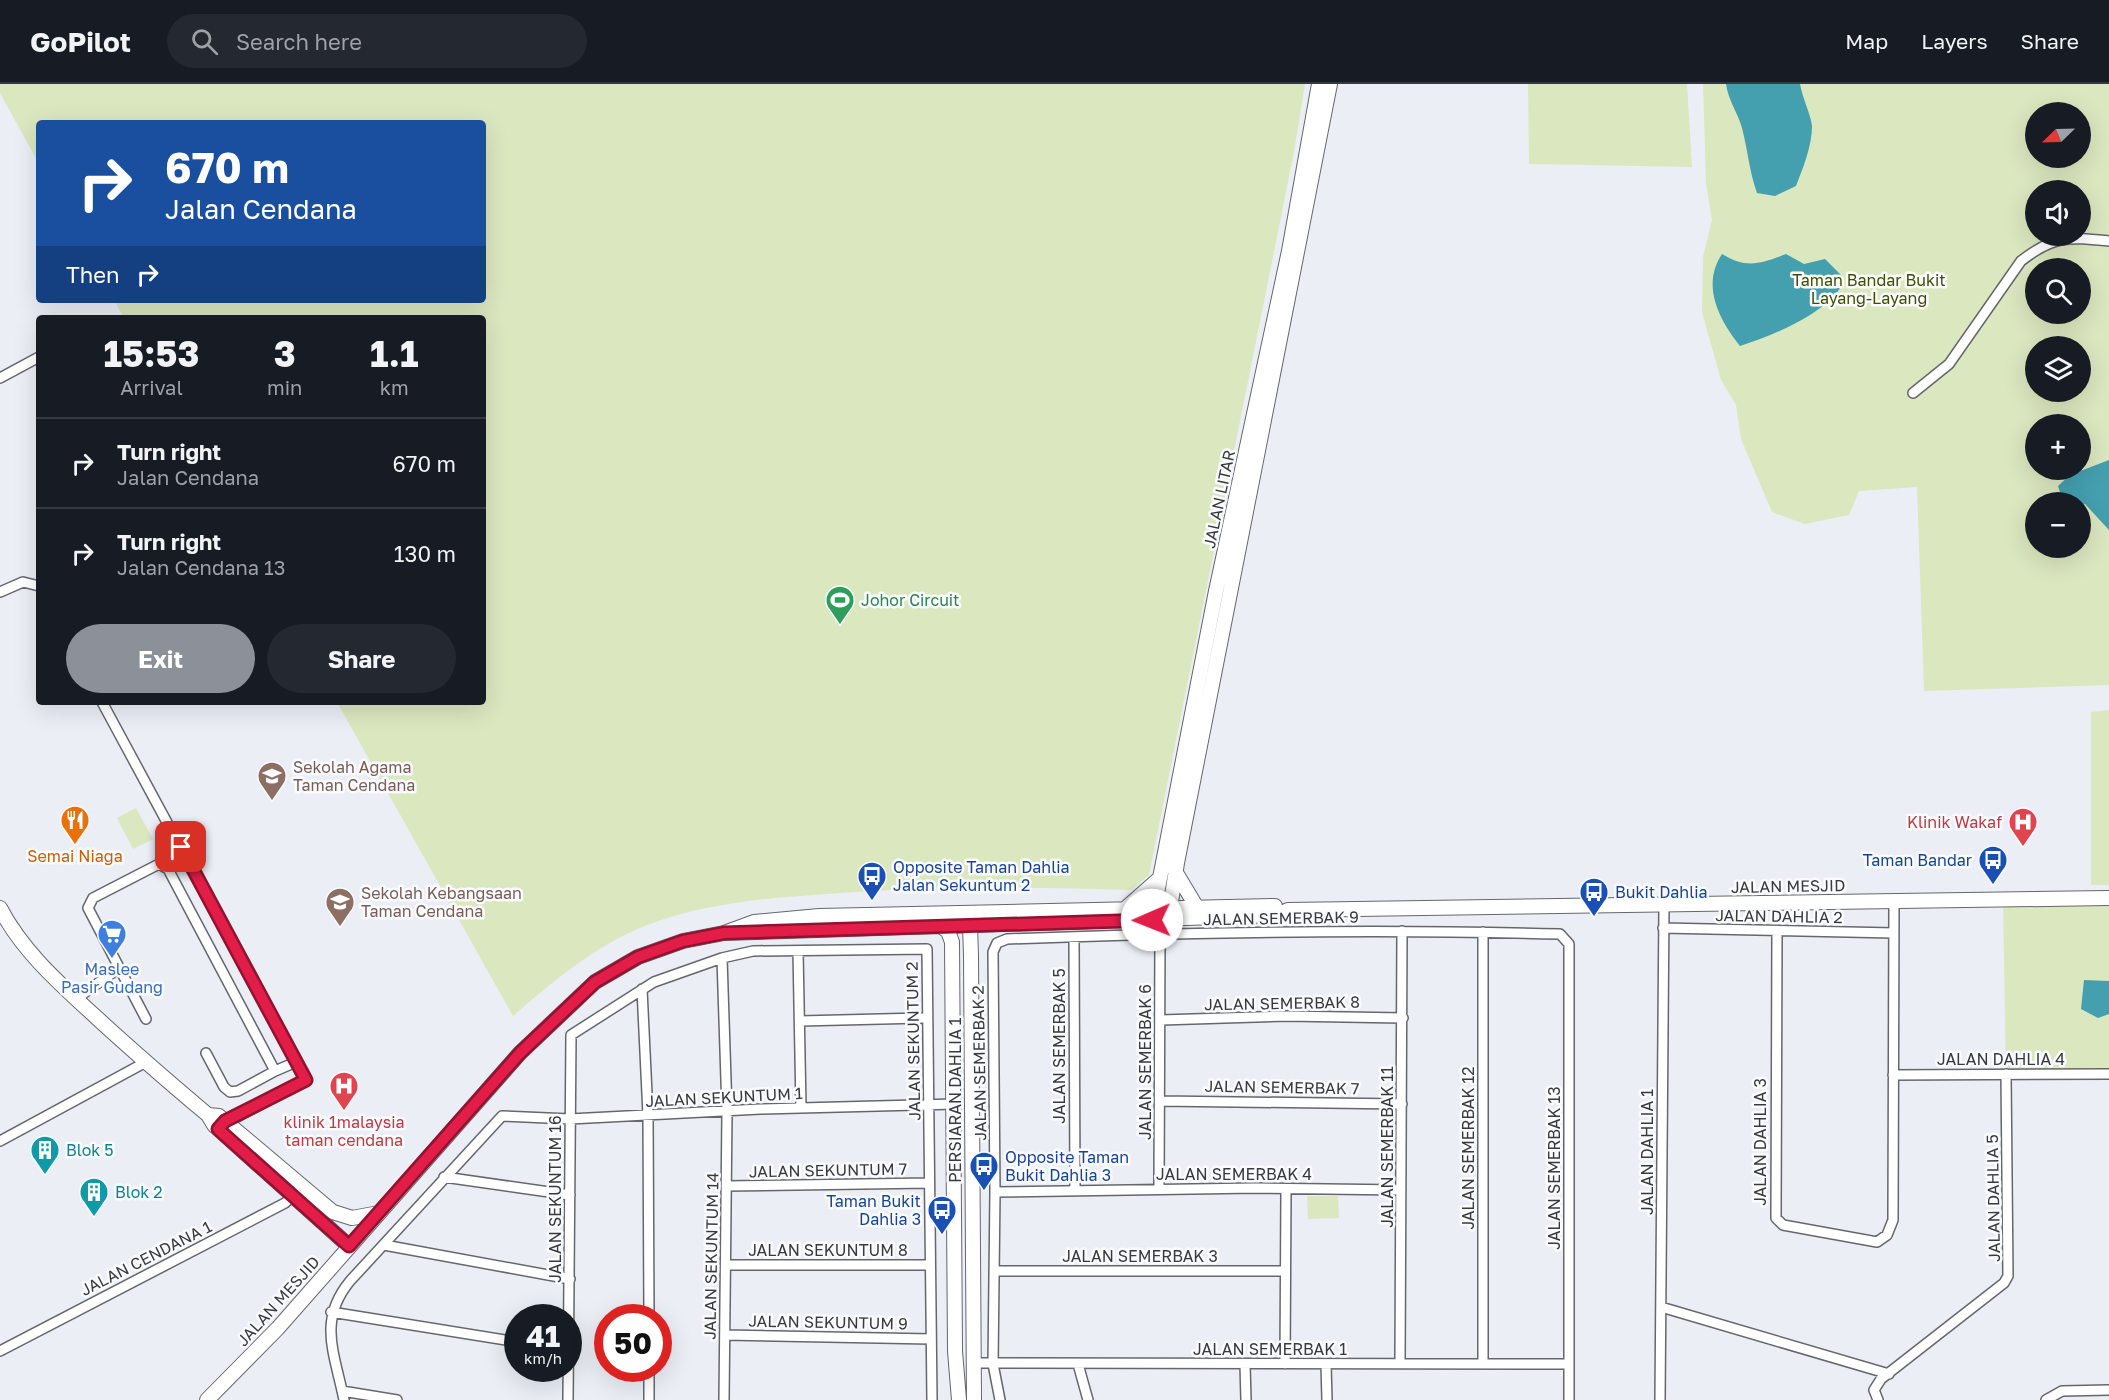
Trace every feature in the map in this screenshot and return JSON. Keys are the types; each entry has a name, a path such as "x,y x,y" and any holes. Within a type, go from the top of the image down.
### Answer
{"main road":[{"name":"JALAN LITAR","path":"1153,914 1216,591 1289,251 1319,84"},
{"name":"JALAN LITAR","path":"1169,913 1175,871 1330,84"},
{"path":"1175,871 1196,906"},
{"path":"1126,908 1160,878"},
{"name":"JALAN MESJID","path":"1169,913 1196,906 1279,906 1288,910 2109,898"},
{"path":"0,908 4,924 45,969 146,1062 208,1115 219,1116 222,1125 297,1191 349,1246"},
{"name":"JALAN MESJID","path":"724,933 754,922 819,916 1126,908 1153,914"},
{"name":"JALAN MESJID","path":"207,1400 278,1328 520,1053 595,982 638,957 683,941 724,933 970,924 1169,913 1278,915 1288,910"},
{"path":"959,912 970,924"},
{"name":"PERSIARAN DAHLIA 1","path":"970,924 974,1400"},
{"name":"PERSIARAN DAHLIA 1","path":"938,925 951,936 955,1104 955,1351 959,1400"},
{"path":"951,956 962,947 971,956"},
{"path":"297,1191 333,1212 352,1218 379,1213"}],"street":[{"path":"1913,393 1949,364 2021,261 2036,249 2054,240 2068,237 2109,241"},
{"path":"0,378 36,359"},
{"path":"0,592 23,582 36,585"},
{"path":"104,705 306,1080 222,1125"},
{"path":"146,1019 89,911 88,904 93,898 145,871 162,865 168,869 275,1071"},
{"path":"1893,1075 1894,901"},
{"name":"JALAN DAHLIA 1","path":"1660,1400 1664,905"},
{"name":"JALAN DAHLIA 2","path":"1663,928 1894,933"},
{"name":"JALAN SEMERBAK 9","path":"997,943 1007,939 1074,937 1402,931 1560,934 1565,937"},
{"name":"JALAN SEMERBAK 11","path":"1400,1364 1402,931"},
{"name":"JALAN DAHLIA 3","path":"1777,931 1775,1207 1776,1218 1780,1224 1873,1242 1887,1235 1893,1220 1893,1075"},
{"name":"JALAN SEMERBAK 12","path":"1483,932 1483,1364"},
{"name":"JALAN SEMERBAK 6","path":"1159,1189 1160,935"},
{"name":"JALAN SEMERBAK 5","path":"1074,937 1075,1191"},
{"name":"JALAN SEMERBAK 13","path":"1565,937 1569,944 1569,1400"},
{"name":"JALAN SEMERBAK 2","path":"997,943 993,952 995,1192 993,1364 1000,1400"},
{"name":"JALAN SEKUNTUM 2","path":"571,1035 642,989 688,969 722,958 753,951 927,949 932,1400"},
{"path":"798,951 801,1108"},
{"name":"JALAN SEKUNTUM 14","path":"722,958 727,1112 724,1400"},
{"path":"76,999 119,968"},
{"path":"642,989 648,1115 649,1304"},
{"name":"JALAN SEMERBAK 8","path":"1161,1020 1287,1016 1403,1018"},
{"path":"800,1021 922,1018"},
{"name":"JALAN SEKUNTUM 16","path":"570,1304 571,1035"},
{"path":"206,1053 224,1087 230,1092 238,1091 296,1062"},
{"path":"0,1141 146,1062"},
{"name":"JALAN DAHLIA 5","path":"1878,1400 1875,1387 2004,1283 2008,1276 2006,1074"},
{"name":"JALAN DAHLIA 4","path":"1893,1075 2109,1074"},
{"name":"JALAN SEMERBAK 7","path":"1161,1101 1402,1104"},
{"name":"JALAN SEKUNTUM 1","path":"444,1177 497,1119 509,1114 570,1119 801,1108 955,1104"},
{"path":"397,1400 343,1395 330,1334 331,1312 343,1289 444,1177 570,1195"},
{"name":"JALAN SEKUNTUM 7","path":"726,1186 929,1183"},
{"name":"JALAN SEMERBAK 4","path":"995,1192 1159,1189 1401,1190"},
{"path":"1285,1364 1286,1189"},
{"name":"JALAN CENDANA 1","path":"0,1351 285,1203 297,1191"},
{"path":"384,1245 570,1279"},
{"name":"JALAN SEKUNTUM 8","path":"726,1266 930,1265"},
{"name":"JALAN SEMERBAK 3","path":"994,1271 1285,1271"},
{"path":"1661,1307 1889,1374"},
{"path":"331,1312 504,1340"},
{"name":"JALAN SEKUNTUM 9","path":"725,1335 931,1339"},
{"name":"JALAN SEMERBAK 1","path":"972,1363 1569,1364"},
{"path":"1078,1364 1088,1400"},
{"path":"1245,1364 1246,1400"},
{"path":"1326,1364 1327,1400"},
{"name":"JALAN SEKUNTUM 16","path":"568,1382 568,1400"},
{"path":"649,1382 649,1400"},
{"path":"2046,1400 2062,1391 2109,1390"}],"green space":[{"name":"Johor Circuit","path":"0,84 1305,84 1294,152 1149,875 1131,890 979,888 865,891 773,898 691,911 640,928 601,948 562,975 513,1016 339,705 486,705 486,315 122,315 116,303 486,303 486,120 36,120 36,159 0,93"},
{"path":"1528,84 1687,84 1692,167 1529,164"},
{"name":"Taman Bandar Bukit Layang-Layang","path":"1703,84 2109,84 2109,685 1924,691 1917,487 1859,491 1849,515 1805,524 1772,512 1741,439 1736,405 1721,380 1702,312 1703,257 1712,220 1706,183"},
{"path":"2109,710 2109,885 2091,885 2091,712"},
{"path":"136,808 153,839 133,849 117,818"},
{"path":"2109,898 2109,1074 2006,1074 2003,900"},
{"path":"1307,1196 1338,1196 1339,1218 1308,1219"}],"water":[{"path":"1726,84 1800,84 1810,117 1812,134 1796,186 1775,196 1757,193 1742,128"},
{"path":"1722,254 1746,263 1761,262 1786,254 1804,264 1825,259 1842,276 1843,284 1824,305 1797,323 1740,346 1725,325 1715,302 1713,278"},
{"path":"2109,460 2109,530 2091,510 2091,492 2060,492 2058,486 2065,480 2091,480 2091,467"},
{"path":"2084,980 2109,981 2109,1014 2098,1018 2081,1009"}],"place":[{"name":"Johor Circuit","path":"840,626"},
{"name":"Sekolah Agama Taman Cendana","path":"272,802"},
{"name":"Semai Niaga","path":"75,846"},
{"name":"Klinik Wakaf","path":"2023,848"},
{"name":"Taman Bandar","path":"1993,886"},
{"name":"Opposite Taman Dahlia Jalan Sekuntum 2","path":"872,902"},
{"name":"Bukit Dahlia","path":"1594,918"},
{"name":"Sekolah Kebangsaan Taman Cendana","path":"340,928"},
{"name":"Maslee Pasir Gudang","path":"112,960"},
{"name":"klinik 1malaysia taman cendana","path":"344,1112"},
{"name":"Blok 5","path":"45,1176"},
{"name":"Opposite Taman Bukit Dahlia 3","path":"984,1192"},
{"name":"Blok 2","path":"94,1218"},
{"name":"Taman Bukit Dahlia 3","path":"942,1236"}],"route":[{"path":"181,847 306,1080 225,1121 218,1129 349,1246 520,1053 595,982 619,965 638,957 683,941 724,933 1152,920"}]}
